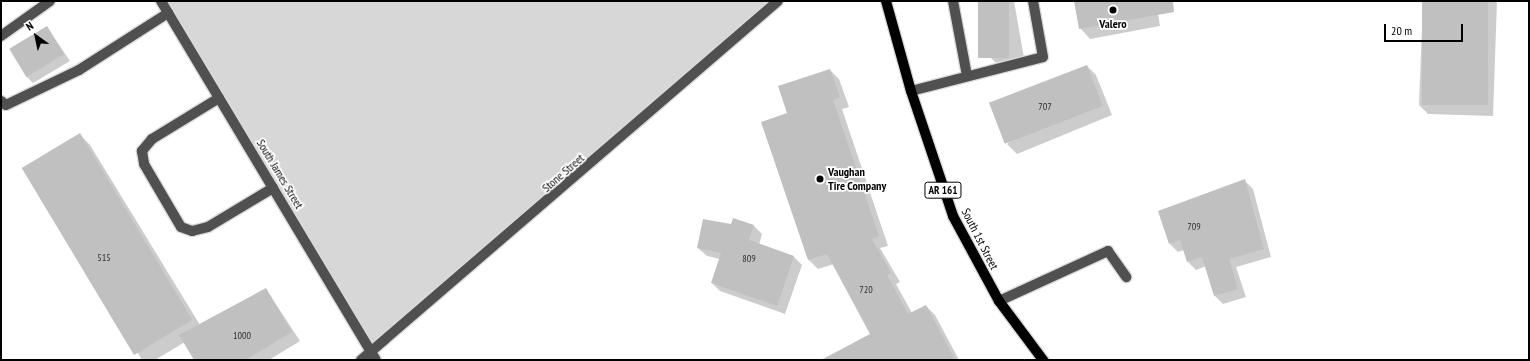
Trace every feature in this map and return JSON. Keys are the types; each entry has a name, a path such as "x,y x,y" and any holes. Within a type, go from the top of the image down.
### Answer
{"main road":[{"name":"South 1st Street","path":"886,1 911,91 953,216 998,301 1044,360"}],"street":[{"path":"1,36 50,1"},
{"name":"South James Street","path":"161,1 374,356"},
{"name":"Stone Street","path":"361,360 374,356 778,1"},
{"path":"953,1 967,76"},
{"path":"911,91 1043,56 1033,1"},
{"path":"1,101 6,105 79,70 168,13"},
{"path":"220,98 152,140 142,150 144,164 181,227 192,232 208,227 273,188"},
{"path":"998,301 1108,251 1126,278"}],"shaded area":[{"path":"161,1 778,1 371,352"}],"building":[{"path":"978,1 1009,1 1009,58 978,58"},
{"name":"Valero","path":"1074,1 1173,1 1174,12 1079,29"},
{"path":"1422,1 1488,1 1488,105 1422,105"},
{"path":"47,26 64,54 26,77 9,49"},
{"path":"1087,65 1103,106 1005,144 989,103"},
{"name":"Vaughan Tire Company","path":"830,69 840,97 833,100 879,236 872,239 891,273 887,275 908,314 926,305 955,360 821,360 870,334 827,254 808,260 761,122 787,113 778,86"},
{"path":"80,133 192,320 134,355 22,168"},
{"path":"1245,179 1264,249 1229,259 1238,289 1214,296 1202,257 1187,262 1180,240 1169,244 1158,211"},
{"path":"733,218 754,225 749,240 794,256 777,306 711,283 721,253 697,248 703,219 731,224"},
{"path":"266,288 292,332 245,360 194,360 179,335"}],"place":[{"name":"Valero","path":"1113,10"},
{"name":"Vaughan Tire Company","path":"820,179"}]}
